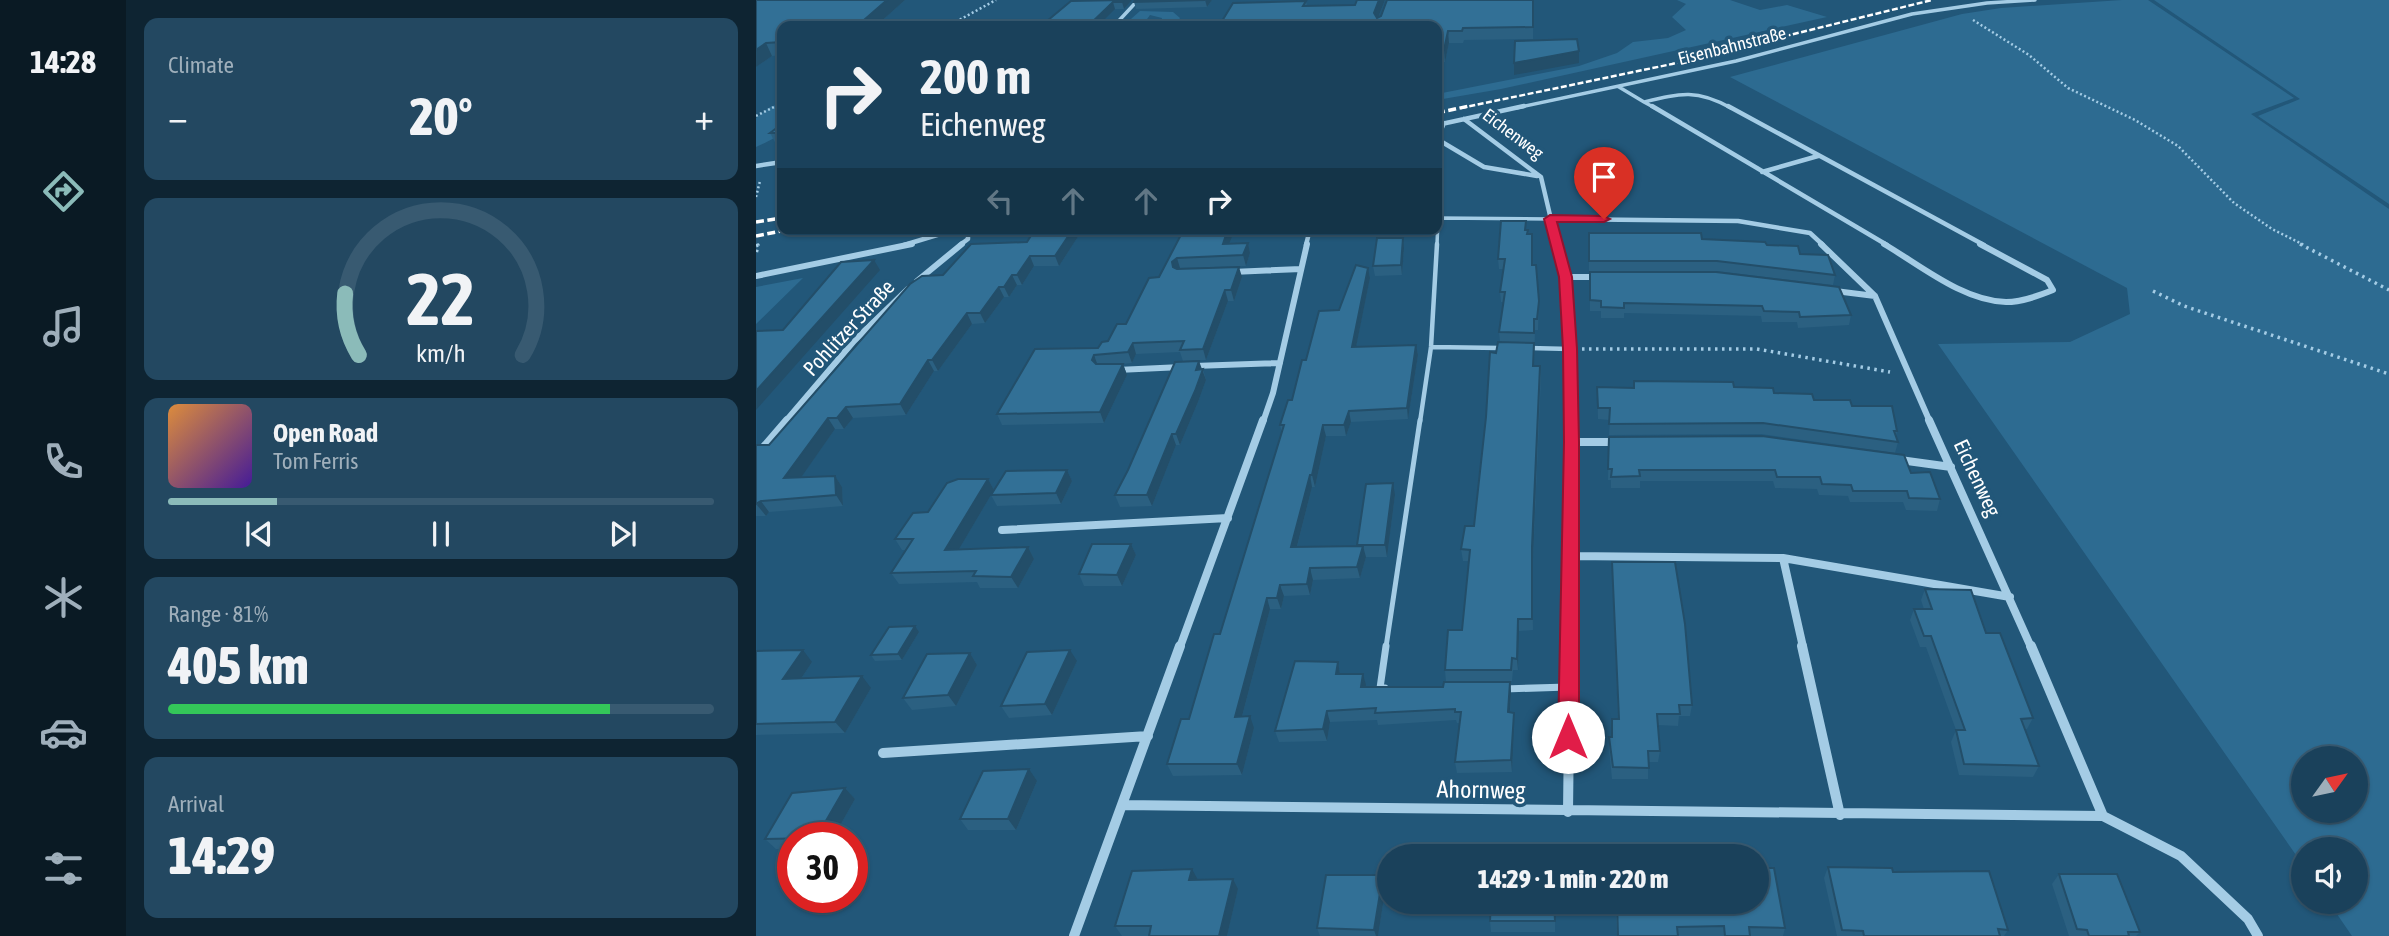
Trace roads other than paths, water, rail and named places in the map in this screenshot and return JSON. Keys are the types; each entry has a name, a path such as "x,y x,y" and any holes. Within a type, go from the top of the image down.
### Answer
{"street":[{"path":"1119,21 1138,0"},
{"path":"1987,3 1992,0"},
{"name":"Eisenbahnstraße","path":"1444,123 1735,61 1912,14 1987,3 2035,0"},
{"path":"1619,87 1644,102 1762,172 1956,286 1993,302 2023,303 2053,290 2047,281 1709,96 1696,92 1681,93 1644,102"},
{"name":"Eichenweg","path":"1464,119 1541,177 1565,277 1572,442 1569,812"},
{"name":"Eichenweg","path":"1442,128 1444,123"},
{"name":"Eichenweg","path":"1442,142 1484,167 1541,177"},
{"path":"1762,172 1819,156"},
{"path":"756,166 777,163"},
{"name":"Eichenweg","path":"1550,219 1738,220 1810,233 1875,296 2010,597 2103,816"},
{"path":"756,275 912,244 939,235"},
{"name":"Pohlitzer Straße","path":"756,456 854,341 899,296 968,239 968,235"},
{"path":"1074,936 1273,393 1309,235"},
{"path":"1221,272 1301,269"},
{"path":"1565,277 1606,277"},
{"path":"1822,290 1875,296"},
{"path":"1102,370 1280,362"},
{"path":"1572,442 1626,442"},
{"path":"1897,460 1951,467"},
{"path":"1002,530 1228,518"},
{"path":"1569,556 1783,558 2010,597"},
{"path":"1783,558 1840,815"},
{"path":"883,753 1148,736"},
{"name":"Ahornweg","path":"1122,805 2103,816"},
{"path":"2103,816 2181,856 2248,919 2258,936"}],"lane":[{"path":"1442,218 1550,219"},
{"path":"1393,688 1380,688 1431,347 1436,235"},
{"path":"1431,347 1514,348"},
{"path":"1528,348 1570,349"},
{"path":"1496,689 1568,687"}],"railway":[{"path":"1461,108 1672,64 1932,0"},
{"path":"1442,112 1469,106"},
{"path":"756,222 777,219"},
{"path":"756,236 777,232"}]}
